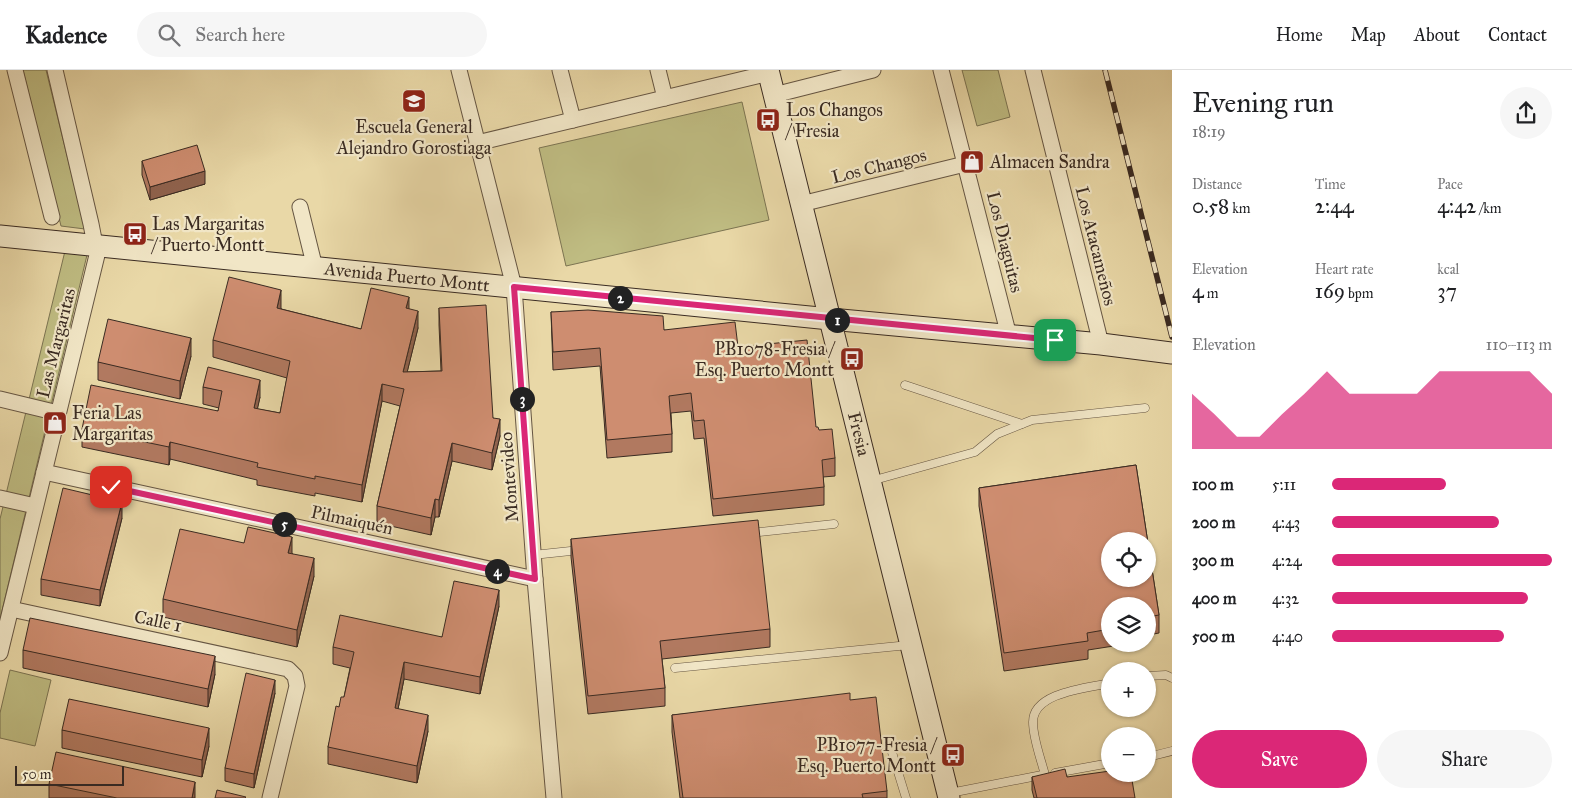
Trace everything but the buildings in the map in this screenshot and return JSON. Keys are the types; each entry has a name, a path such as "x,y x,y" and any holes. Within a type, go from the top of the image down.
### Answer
{"street":[{"path":"16,70 52,217"},
{"name":"Las Margaritas","path":"0,653 8,603 44,472 94,267 96,246 55,70"},
{"name":"Montevideo","path":"459,70 514,287 533,554 554,798"},
{"path":"560,70 573,120"},
{"path":"658,70 665,98"},
{"name":"Los Diaguitas","path":"941,70 1009,336"},
{"name":"Los Atacameños","path":"1033,70 1100,344"},
{"path":"478,143 768,71"},
{"name":"Fresia","path":"768,71 949,796"},
{"path":"774,95 867,71"},
{"name":"Los Changos","path":"801,204 965,164"},
{"path":"300,207 315,268"},
{"name":"Avenida Puerto Montt","path":"0,236 830,319 1100,344 1172,353"},
{"path":"0,400 58,413"},
{"name":"Pilmaiquén","path":"44,472 535,579"},
{"path":"0,498 35,506"},
{"name":"Calle 1","path":"8,603 284,667 295,676 296,691 270,798"}],"lane":[{"path":"905,385 1022,424"},
{"path":"870,481 975,452 997,434 1032,420 1145,408"},
{"path":"744,533 834,524"},
{"path":"533,554 585,550"},
{"path":"675,668 912,644"},
{"path":"1156,676 1166,675 1172,678"},
{"path":"1045,775 1033,724 1033,716 1049,698 1063,693 1101,686"},
{"path":"892,750 906,798"},
{"path":"1156,755 1172,751"},
{"path":"949,796 1101,765"}],"shaded area":[{"path":"23,70 46,70 85,229 61,226"},
{"path":"962,70 998,70 1010,117 977,126"},
{"path":"742,102 769,220 566,266 539,148"},
{"path":"65,251 87,255 0,619 0,519"},
{"path":"10,670 51,680 35,746 0,738 0,713"}],"railway":[{"path":"1105,70 1172,337"}],"place":[{"name":"Escuela General Alejandro Gorostiaga","path":"414,101"},
{"name":"Los Changos / Fresia","path":"768,120"},
{"name":"Almacen Sandra","path":"972,162"},
{"name":"Las Margaritas / Puerto Montt","path":"135,234"},
{"name":"PB1078-Fresia / Esq. Puerto Montt","path":"852,359"},
{"name":"Feria Las Margaritas","path":"55,423"},
{"name":"PB1077-Fresia / Esq. Puerto Montt","path":"953,755"}],"route":[{"path":"111,487 535,579 514,287 1055,340"}]}
